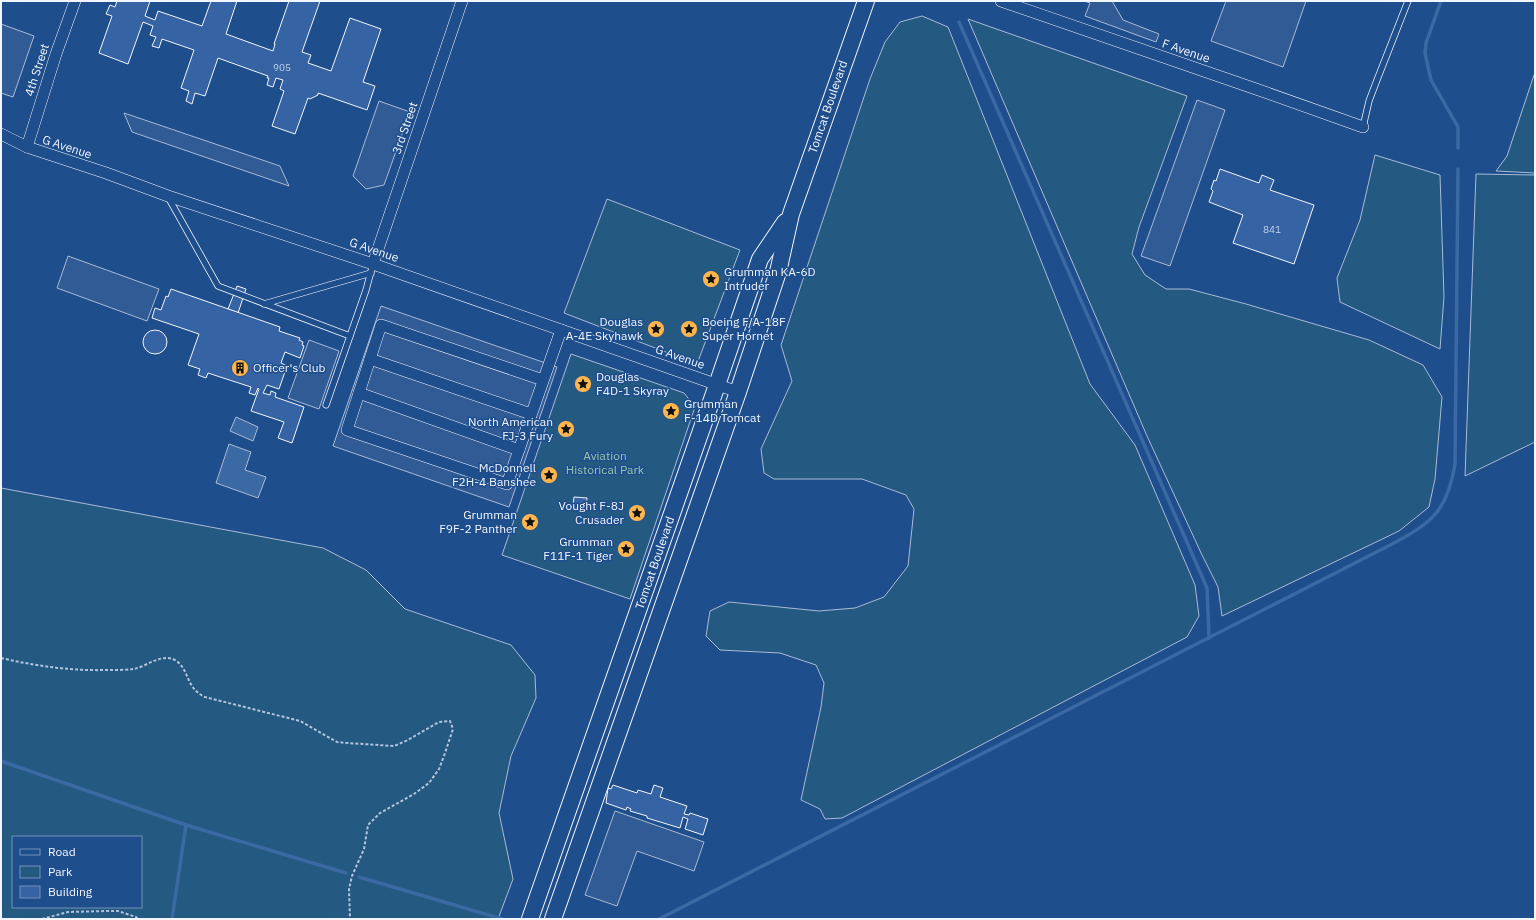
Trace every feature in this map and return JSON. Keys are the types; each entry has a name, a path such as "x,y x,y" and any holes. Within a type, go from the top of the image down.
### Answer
{"main road":[{"name":"Tomcat Boulevard","path":"553,919 738,392 778,272 791,214 866,1"},
{"name":"Tomcat Boulevard","path":"530,919 760,259 791,214"}],"street":[{"name":"4th Street","path":"26,147 74,1"},
{"name":"3rd Street","path":"372,268 462,1"},
{"name":"F Avenue","path":"1001,1 1363,127"},
{"name":"G Avenue","path":"1,134 26,147 106,173 372,268 561,330 738,392"},
{"path":"543,380 381,325 346,430 507,484 561,330"},
{"path":"370,359 531,414"},
{"path":"359,393 519,450"}],"lane":[{"path":"1363,127 1369,101 1408,1"},
{"path":"168,196 218,286 350,336"},
{"path":"264,304 372,268"},
{"path":"326,405 366,290 372,268"}],"path":[{"path":"1,658 40,666 78,671 135,669 166,658 175,660 184,669 191,686 198,694 204,697 300,721 337,742 394,746 408,740 439,722 450,721 453,729 444,756 439,769 429,783 414,794 380,813 368,825 365,845 352,876 349,889 350,919"},
{"path":"42,919 68,912 106,911 118,911 138,919"}],"green space":[{"path":"922,16 948,27 1090,384 1135,445 1195,585 1199,616 1187,637 842,818 825,819 820,809 801,800 821,707 824,683 816,665 780,653 720,650 706,636 710,611 729,602 819,611 855,608 884,597 908,566 914,509 906,495 862,479 774,479 764,473 761,449 792,381 781,345 870,79 885,42 900,22"},
{"path":"968,19 1187,96 1139,227 1132,254 1145,275 1166,289 1189,289 1369,340 1423,365 1442,397 1435,479 1429,507 1399,531 1222,616 1218,587 1147,436"},
{"path":"1535,72 1535,173 1496,171 1507,156"},
{"path":"1375,155 1440,175 1444,297 1440,349 1340,302 1337,278 1360,220"},
{"path":"1476,174 1535,175 1535,442 1465,476"},
{"path":"607,199 740,250 697,364 564,313"},
{"name":"Aviation Historical Park","path":"571,354 684,393 695,407 630,599 502,555"},
{"path":"1,488 323,548 366,570 405,609 511,645 535,675 536,698 511,756 499,813 513,879 498,919 1,919"}],"shaded area":[{"path":"1084,1 1112,1 1123,20 1159,34 1156,42 1085,16 1090,3"},
{"path":"1226,1 1306,1 1283,67 1211,41"},
{"path":"1,24 34,36 13,97 1,93"},
{"path":"1197,100 1225,110 1170,266 1141,256"},
{"path":"379,101 410,112 384,185 366,189 353,176"},
{"path":"124,113 280,166 289,186 132,132"},
{"path":"68,256 159,289 147,321 57,288"},
{"path":"381,306 557,367 509,507 333,446"},
{"path":"309,340 339,351 319,409 288,398"},
{"path":"236,417 258,427 253,441 230,431"},
{"path":"229,444 251,452 245,470 266,477 258,498 216,483"},
{"path":"615,811 704,842 694,871 637,851 617,906 585,895"}],"building":[{"path":"117,1 150,1 145,16 155,20 158,11 202,26 211,1 237,1 226,34 273,51 289,1 320,1 302,52 311,55 308,63 331,71 350,18 381,29 363,82 375,86 367,110 318,93 318,95 310,99 308,98 295,134 272,126 284,91 280,89 283,80 276,78 273,87 267,85 269,78 267,78 268,76 218,58 205,96 195,93 192,104 186,101 189,91 181,88 194,50 162,39 159,48 152,46 156,37 150,35 153,26 143,22 128,64 99,53 112,16 106,14 110,5 115,7"},
{"path":"1220,169 1259,183 1262,175 1274,180 1270,190 1314,205 1294,264 1233,243 1243,215 1209,202 1213,191 1211,189 1214,180 1216,181"},
{"path":"237,286 246,289 238,313 228,309"},
{"name":"Officer's Club","path":"171,289 280,327 279,331 300,338 299,340 303,342 302,345 304,346 300,358 285,352 281,363 287,366 279,389 267,385 263,393 270,395 271,391 276,393 275,397 304,407 292,443 278,438 284,422 251,411 259,389 258,388 255,395 249,393 251,387 208,373 206,378 198,375 200,369 188,365 199,334 152,318 155,308 161,310 166,296 168,297"},
{"path":"155,330 164,333 167,342 164,351 155,354 146,351 143,342 146,333"},
{"path":"574,497 587,498 586,506 573,505"},
{"path":"613,785 637,793 638,790 651,794 654,785 663,788 660,797 687,806 684,814 689,815 690,813 708,819 703,835 685,829 688,819 683,817 680,828 647,818 647,816 630,811 631,809 627,807 626,810 606,803 608,788 611,789"}],"waterway":[{"path":"1441,1 1426,43 1425,53 1431,80 1458,127 1458,148"},
{"path":"959,22 1207,588 1209,638"},
{"path":"659,919 1392,544 1418,529 1428,521 1436,513 1448,493 1455,464 1458,169"},
{"path":"1,761 186,825 346,873"},
{"path":"172,919 186,825"},
{"path":"359,877 502,919"}],"place":[{"name":"Grumman KA-6D Intruder","path":"711,279"},
{"name":"Douglas A-4E Skyhawk","path":"656,329"},
{"name":"Boeing F/A-18F Super Hornet","path":"689,329"},
{"name":"Officer's Club","path":"240,368"},
{"name":"Douglas F4D-1 Skyray","path":"583,384"},
{"name":"Grumman F-14D Tomcat","path":"671,411"},
{"name":"North American FJ-3 Fury","path":"566,429"},
{"name":"McDonnell F2H-4 Banshee","path":"549,475"},
{"name":"Vought F-8J Crusader","path":"637,513"},
{"name":"Grumman F9F-2 Panther","path":"530,522"},
{"name":"Grumman F11F-1 Tiger","path":"626,549"}]}
